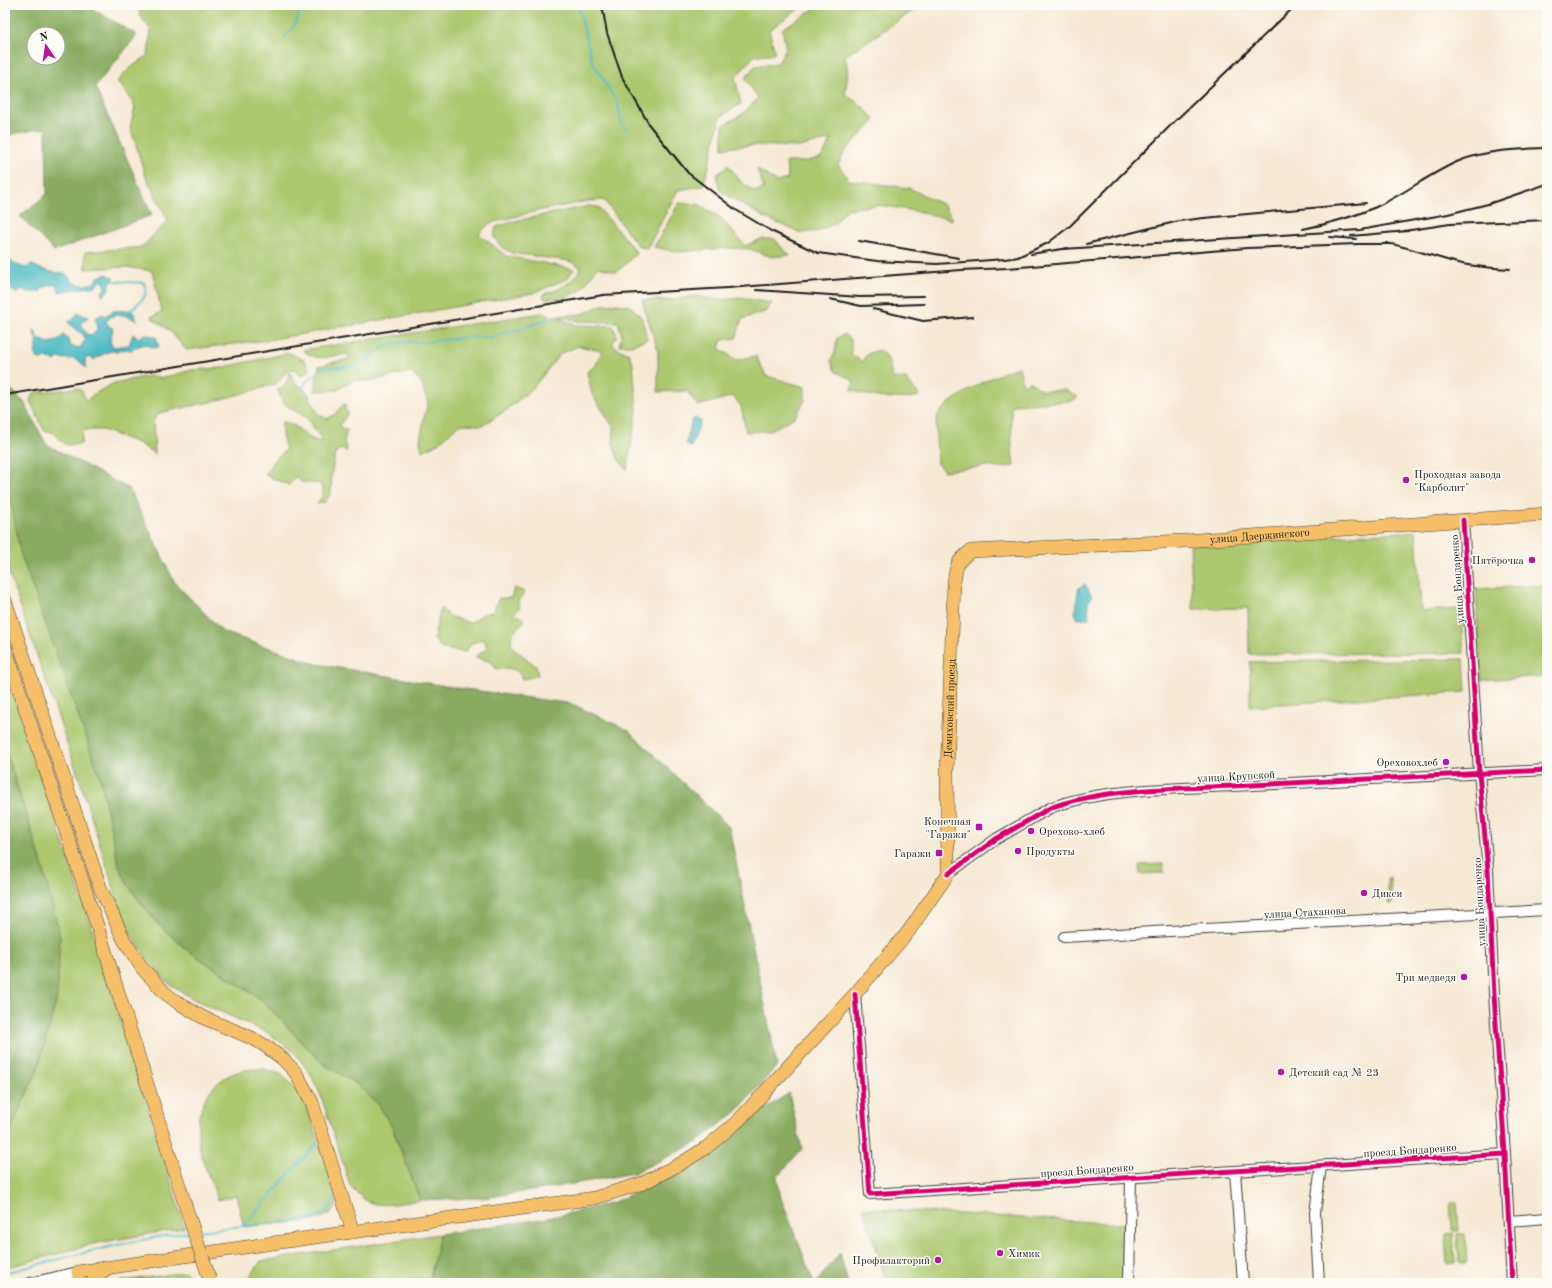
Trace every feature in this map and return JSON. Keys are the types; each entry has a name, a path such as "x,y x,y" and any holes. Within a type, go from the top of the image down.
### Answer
{"main road":[{"name":"улица Дзержинского","path":"971,551 1185,541 1547,514"},
{"name":"Демиховский проезд","path":"948,874 947,772 954,582 960,559 971,551"},
{"path":"5,600 100,886 124,940 142,968 165,993 204,1018 252,1038 264,1045 283,1059 296,1073 312,1102 353,1232"},
{"path":"5,647 99,930 210,1282"},
{"path":"79,1278 112,1266 595,1198 643,1183 682,1163 707,1147 739,1120 855,994 908,932 948,874"},
{"path":"92,1283 97,1275 112,1266"}],"street":[{"name":"улица Бондаренко","path":"1463,520 1479,773 1488,870 1494,995 1512,1283"},
{"name":"улица Крупской","path":"948,874 996,838 1044,811 1059,804 1105,794 1547,770"},
{"name":"улица Стаханова","path":"1064,937 1547,910"},
{"name":"проезд Бондаренко","path":"855,994 870,1194 1505,1154"},
{"path":"1319,1283 1315,1213 1321,1166"},
{"path":"1235,1171 1243,1283"},
{"path":"1129,1283 1131,1177"},
{"path":"1509,1221 1547,1218"},
{"path":"30,1283 79,1278"}],"green space":[{"path":"5,5 86,5 137,35 95,87 152,215 54,251 20,216 47,194 46,128 5,135"},
{"path":"142,5 804,5 769,30 775,53 754,56 735,78 741,104 720,117 703,186 678,190 647,249 638,246 604,200 589,201 541,210 490,223 479,234 506,256 574,269 567,279 533,293 274,339 186,350 171,332 151,317 162,312 152,271 125,267 86,269 85,252 142,247 168,220 145,175 130,127 135,108 129,96 117,81 129,69 148,55 151,30 139,14"},
{"path":"820,5 922,5 845,56 848,71 845,94 863,107 875,120 845,151 838,165 849,180 909,188 944,205 953,220 921,212 879,205 847,209 834,224 818,231 801,233 765,218 720,191 717,175 728,165 742,183 755,192 764,188 757,169 776,182 788,179 786,162 803,162 821,158 832,139 799,147 753,145 723,148 723,125 741,115 758,98 745,78 755,66 778,63 786,48 782,29"},
{"path":"679,203 700,205 721,218 745,246 761,239 775,239 790,255 772,257 750,249 727,248 677,252 654,247"},
{"path":"589,206 598,207 634,249 636,254 617,272 598,267 581,290 563,298 544,299 543,294 566,285 574,278 581,267 569,261 512,253 501,247 494,237 496,227 519,220"},
{"path":"697,296 719,300 741,298 772,303 765,312 742,319 736,338 722,340 719,348 736,360 756,356 766,376 805,387 805,400 795,417 769,431 746,432 741,406 733,396 698,406 687,391 658,392 658,351 642,300 670,300"},
{"path":"616,304 631,306 642,318 647,339 632,345 619,345 622,336 618,322 579,321 555,316 583,314 601,305"},
{"path":"542,313 576,325 613,326 617,336 612,344 629,354 633,364 637,410 627,470 618,459 613,443 614,428 592,394 587,372 596,365 602,351 579,346 561,353 532,389 505,411 481,426 467,424 458,426 438,443 422,451 420,441 428,402 420,380 410,372 369,381 354,380 337,390 314,391 319,366 348,359 349,354 319,357 308,354 303,350"},
{"path":"845,334 851,341 851,354 862,362 867,354 878,350 882,352 889,361 892,378 906,379 920,396 911,398 885,398 851,390 854,381 835,371 831,361 835,353 837,338"},
{"path":"289,353 304,360 310,370 301,376 294,369 286,372 276,384 215,401 159,413 153,421 155,454 138,443 103,430 83,430 81,444 66,445 52,432 44,430 30,401 33,393 77,388 82,391 86,401 94,394 114,383 149,376 162,378 192,370 220,368"},
{"path":"1019,367 1023,385 1030,382 1043,391 1065,390 1078,397 1072,401 1013,405 1011,408 1014,466 998,468 987,466 944,471 937,464 936,422 941,411 960,395 987,380"},
{"path":"290,372 295,383 303,388 308,394 318,414 327,419 335,414 344,404 346,405 345,409 348,413 340,425 341,428 347,429 344,441 347,451 340,449 335,454 330,495 325,502 317,504 323,495 321,484 301,482 297,477 289,485 265,475 273,461 286,450 282,435 282,422 293,425 316,441 323,442 307,418 284,404 277,389 285,386"},
{"path":"5,383 24,402 46,444 129,489 175,583 223,632 316,664 458,688 572,704 628,730 729,827 777,1066 736,1112 696,1143 634,1173 482,1198 420,1200 392,1127 379,1105 358,1085 322,1063 262,1000 187,950 159,925 127,883 119,866 100,777 20,552 11,501 5,486"},
{"path":"5,486 100,777 119,866 127,883 159,925 187,950 262,1000 322,1063 358,1085 379,1105 392,1127 420,1200 394,1204 374,1204 359,1195 350,1185 321,1096 310,1073 294,1052 268,1033 195,1000 169,984 150,962 131,935 118,902 80,781 5,562"},
{"path":"1416,531 1421,611 1460,609 1464,653 1249,654 1248,608 1193,609 1190,545"},
{"path":"1547,585 1547,676 1481,680 1476,589"},
{"path":"514,588 525,592 518,601 520,607 513,615 520,616 525,620 512,634 511,646 536,666 538,676 522,679 518,671 508,668 496,669 491,662 475,657 487,648 484,639 472,643 465,652 442,649 434,639 441,608 449,616 470,623 483,614 493,612 499,598 511,598"},
{"path":"1464,659 1466,692 1250,706 1250,662"},
{"path":"5,670 91,926 184,1228 97,1243 5,1268 5,1142 42,864 5,749"},
{"path":"5,749 42,864 60,936 57,998 38,1069 5,1142"},
{"path":"1163,864 1164,873 1140,874 1140,865"},
{"path":"1390,877 1392,904 1389,904 1387,878"},
{"path":"264,1069 281,1074 295,1087 306,1104 338,1199 333,1210 319,1219 244,1227 236,1195 218,1200 206,1169 200,1150 198,1137 200,1111 205,1100 212,1089 220,1081 232,1074 245,1070"},
{"path":"789,1093 802,1149 777,1177 781,1198 814,1283 429,1283 440,1234 548,1218 612,1203 649,1186"},
{"path":"1450,1202 1457,1202 1459,1231 1452,1231"},
{"name":"Химик","path":"863,1208 1123,1224 1123,1283 887,1283"},
{"path":"440,1234 429,1283 251,1283 249,1278 261,1261"},
{"path":"1453,1234 1455,1263 1447,1264 1445,1235"},
{"path":"1457,1234 1465,1234 1467,1263 1459,1263"},
{"path":"840,1253 848,1283 816,1283"},
{"path":"186,1272 197,1283 119,1283 122,1281"}],"water":[{"path":"5,255 14,263 23,267 27,268 31,264 47,271 64,273 73,283 83,285 94,283 98,277 107,274 113,277 114,281 109,282 109,290 103,296 101,294 106,286 102,280 96,286 59,292 57,285 51,285 41,289 40,292 28,292 22,289 17,294 9,288 11,281 10,275 5,271"},
{"path":"131,310 137,321 129,317 117,315 109,318 106,322 113,328 110,342 113,347 129,345 133,334 139,338 145,334 156,337 159,346 155,348 143,344 131,350 125,349 117,352 111,351 94,360 89,357 85,359 86,368 79,361 73,358 57,358 55,361 49,358 40,359 36,357 35,353 37,343 34,329 38,338 48,343 57,341 64,335 67,337 70,346 80,348 86,339 68,322 72,321 78,313 88,317 81,323 88,335 93,334 97,329 97,322 95,318 103,314 105,316 113,311"},
{"path":"697,418 701,421 691,447 686,443 692,420"},
{"path":"1085,584 1092,596 1088,603 1089,618 1077,618 1075,613 1078,591 1079,588"}],"waterway":[{"path":"285,37 296,22 302,5"},
{"path":"578,5 592,61 617,102 622,124 628,131"},
{"path":"114,281 144,283 146,288 145,295 131,310"},
{"path":"303,388 307,381 322,368 360,366 373,354 389,344 427,342 469,337 492,337 529,326 555,316"},
{"path":"244,1225 318,1142 319,1143"},
{"path":"199,1231 314,1218 328,1210 334,1200 335,1195"},
{"path":"5,1273 73,1255 188,1232"}],"railway":[{"path":"602,5 607,33 622,77 650,126 688,173 736,210 771,231 818,253 877,261 937,264 1018,257 1048,243 1070,226 1173,123 1296,5"},
{"path":"1303,229 1340,220 1376,207 1448,166 1470,157 1503,151 1547,148"},
{"path":"1063,249 1360,230 1448,214 1488,204 1547,184"},
{"path":"1086,244 1179,221 1366,203"},
{"path":"1404,231 1450,224 1547,220"},
{"path":"1351,236 1408,231"},
{"path":"1330,237 1356,239"},
{"path":"859,241 959,258"},
{"path":"1386,243 1449,261 1484,267 1510,269"},
{"path":"5,395 603,295 728,288 961,270 1008,268 1247,248 1391,244"},
{"path":"1031,254 1068,248"},
{"path":"756,290 860,297 924,296"},
{"path":"830,299 861,306 924,304"},
{"path":"873,309 923,321 973,317"}],"cycle path":[{"path":"1463,520 1479,773 1488,870 1494,995 1512,1283"},
{"path":"948,874 996,839 1050,808 1070,801 1116,793 1164,789 1547,770"},
{"path":"855,994 870,1194 1505,1154"}],"place":[{"name":"Проходная завода \"Карболит\"","path":"1406,480"},
{"name":"Пятёрочка","path":"1532,560"},
{"name":"Ореховохлеб","path":"1446,762"},
{"name":"Конечная \"Гаражи\"","path":"979,827"},
{"name":"Орехово-хлеб","path":"1031,831"},
{"name":"Продукты","path":"1018,851"},
{"name":"Гаражи","path":"939,853"},
{"name":"Дикси","path":"1364,893"},
{"name":"Три медведя","path":"1464,977"},
{"name":"Детский сад № 23","path":"1281,1072"},
{"name":"Химик","path":"1000,1253"},
{"name":"Профилакторий","path":"938,1260"}]}
